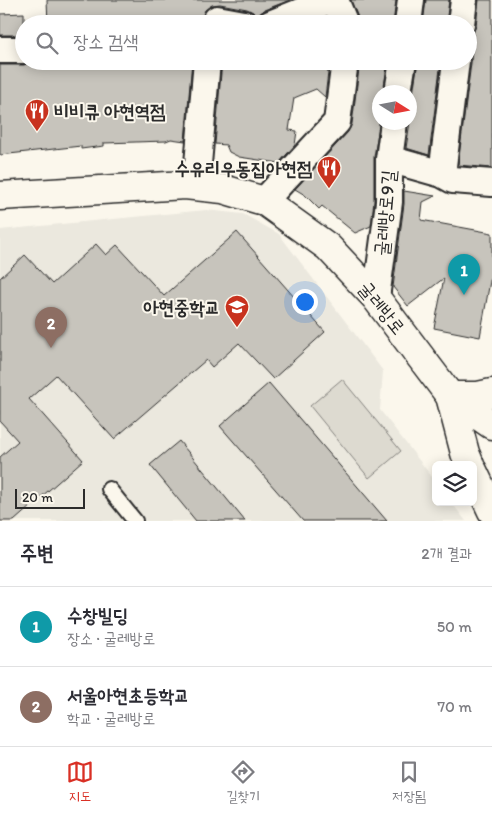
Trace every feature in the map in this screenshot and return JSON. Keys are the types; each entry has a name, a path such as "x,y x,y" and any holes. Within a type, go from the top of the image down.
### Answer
{"street":[{"path":"292,15 330,0"},
{"path":"336,0 342,15"},
{"path":"409,15 411,0"},
{"path":"462,15 464,0"},
{"path":"0,50 15,50"},
{"path":"185,185 198,164 206,70"},
{"path":"264,201 337,122 344,70"},
{"path":"399,85 402,70"},
{"path":"442,174 455,70"},
{"name":"굴레방로9길","path":"376,298 389,202 389,158 393,130"},
{"name":"굴레방로9길","path":"389,158 442,174 453,180 492,183"},
{"name":"굴레방로","path":"0,196 185,185 223,189 264,201 328,247 376,298 450,396 492,424"},
{"path":"468,461 450,396 478,396 492,393"},
{"path":"477,479 492,511"}],"lane":[{"path":"109,489 136,521"}],"shaded area":[{"name":"아현중학교","path":"206,210 243,214 279,234 383,371 380,410 432,477 432,506 454,506 466,521 0,521 0,230"},
{"path":"342,379 401,451 369,478 310,406"}],"building":[{"path":"47,0 290,0 264,10 259,15 255,15 247,9 220,4 212,5 205,10 203,15 48,15"},
{"path":"351,0 396,0 394,15 357,15"},
{"path":"426,0 449,0 447,15 424,15"},
{"path":"479,0 492,0 492,168 458,165 470,70 477,70 477,17"},
{"path":"24,13 24,15 15,15 15,35 0,35 0,14"},
{"path":"0,65 15,65 15,70 191,70 185,141 171,139 166,141 104,143 104,146 81,149 81,146 0,155"},
{"path":"221,70 327,70 325,97 316,89 294,98 289,130 297,131 295,145 279,163 239,157 229,152 226,145 215,144"},
{"path":"359,70 387,70 384,85 372,85 372,130 378,130 374,157 374,201 371,226 355,233 322,206 319,209 305,195 295,189 348,132 352,124"},
{"path":"417,70 440,70 429,155 406,148 409,130 417,130 417,85 414,85"},
{"path":"404,191 435,196 423,202 421,220 492,233 492,270 480,337 434,328 444,278 408,306 393,287"},
{"path":"237,232 325,332 273,379 239,343 212,367 206,360 114,439 56,375 29,399 83,460 14,521 0,521 0,457 18,441 0,421 0,278 25,255 52,284 96,244 106,255 117,245 164,296"},
{"path":"269,383 387,521 303,521 220,426"},
{"path":"179,441 245,521 196,521 150,465"}],"place":[{"name":"비비큐 아현역점","path":"37,132"},
{"name":"수유리우동집아현점","path":"329,189"},
{"name":"수창빌딩","path":"464,295"},
{"name":"아현중학교","path":"237,328"},
{"name":"서울아현초등학교","path":"51,348"}]}
